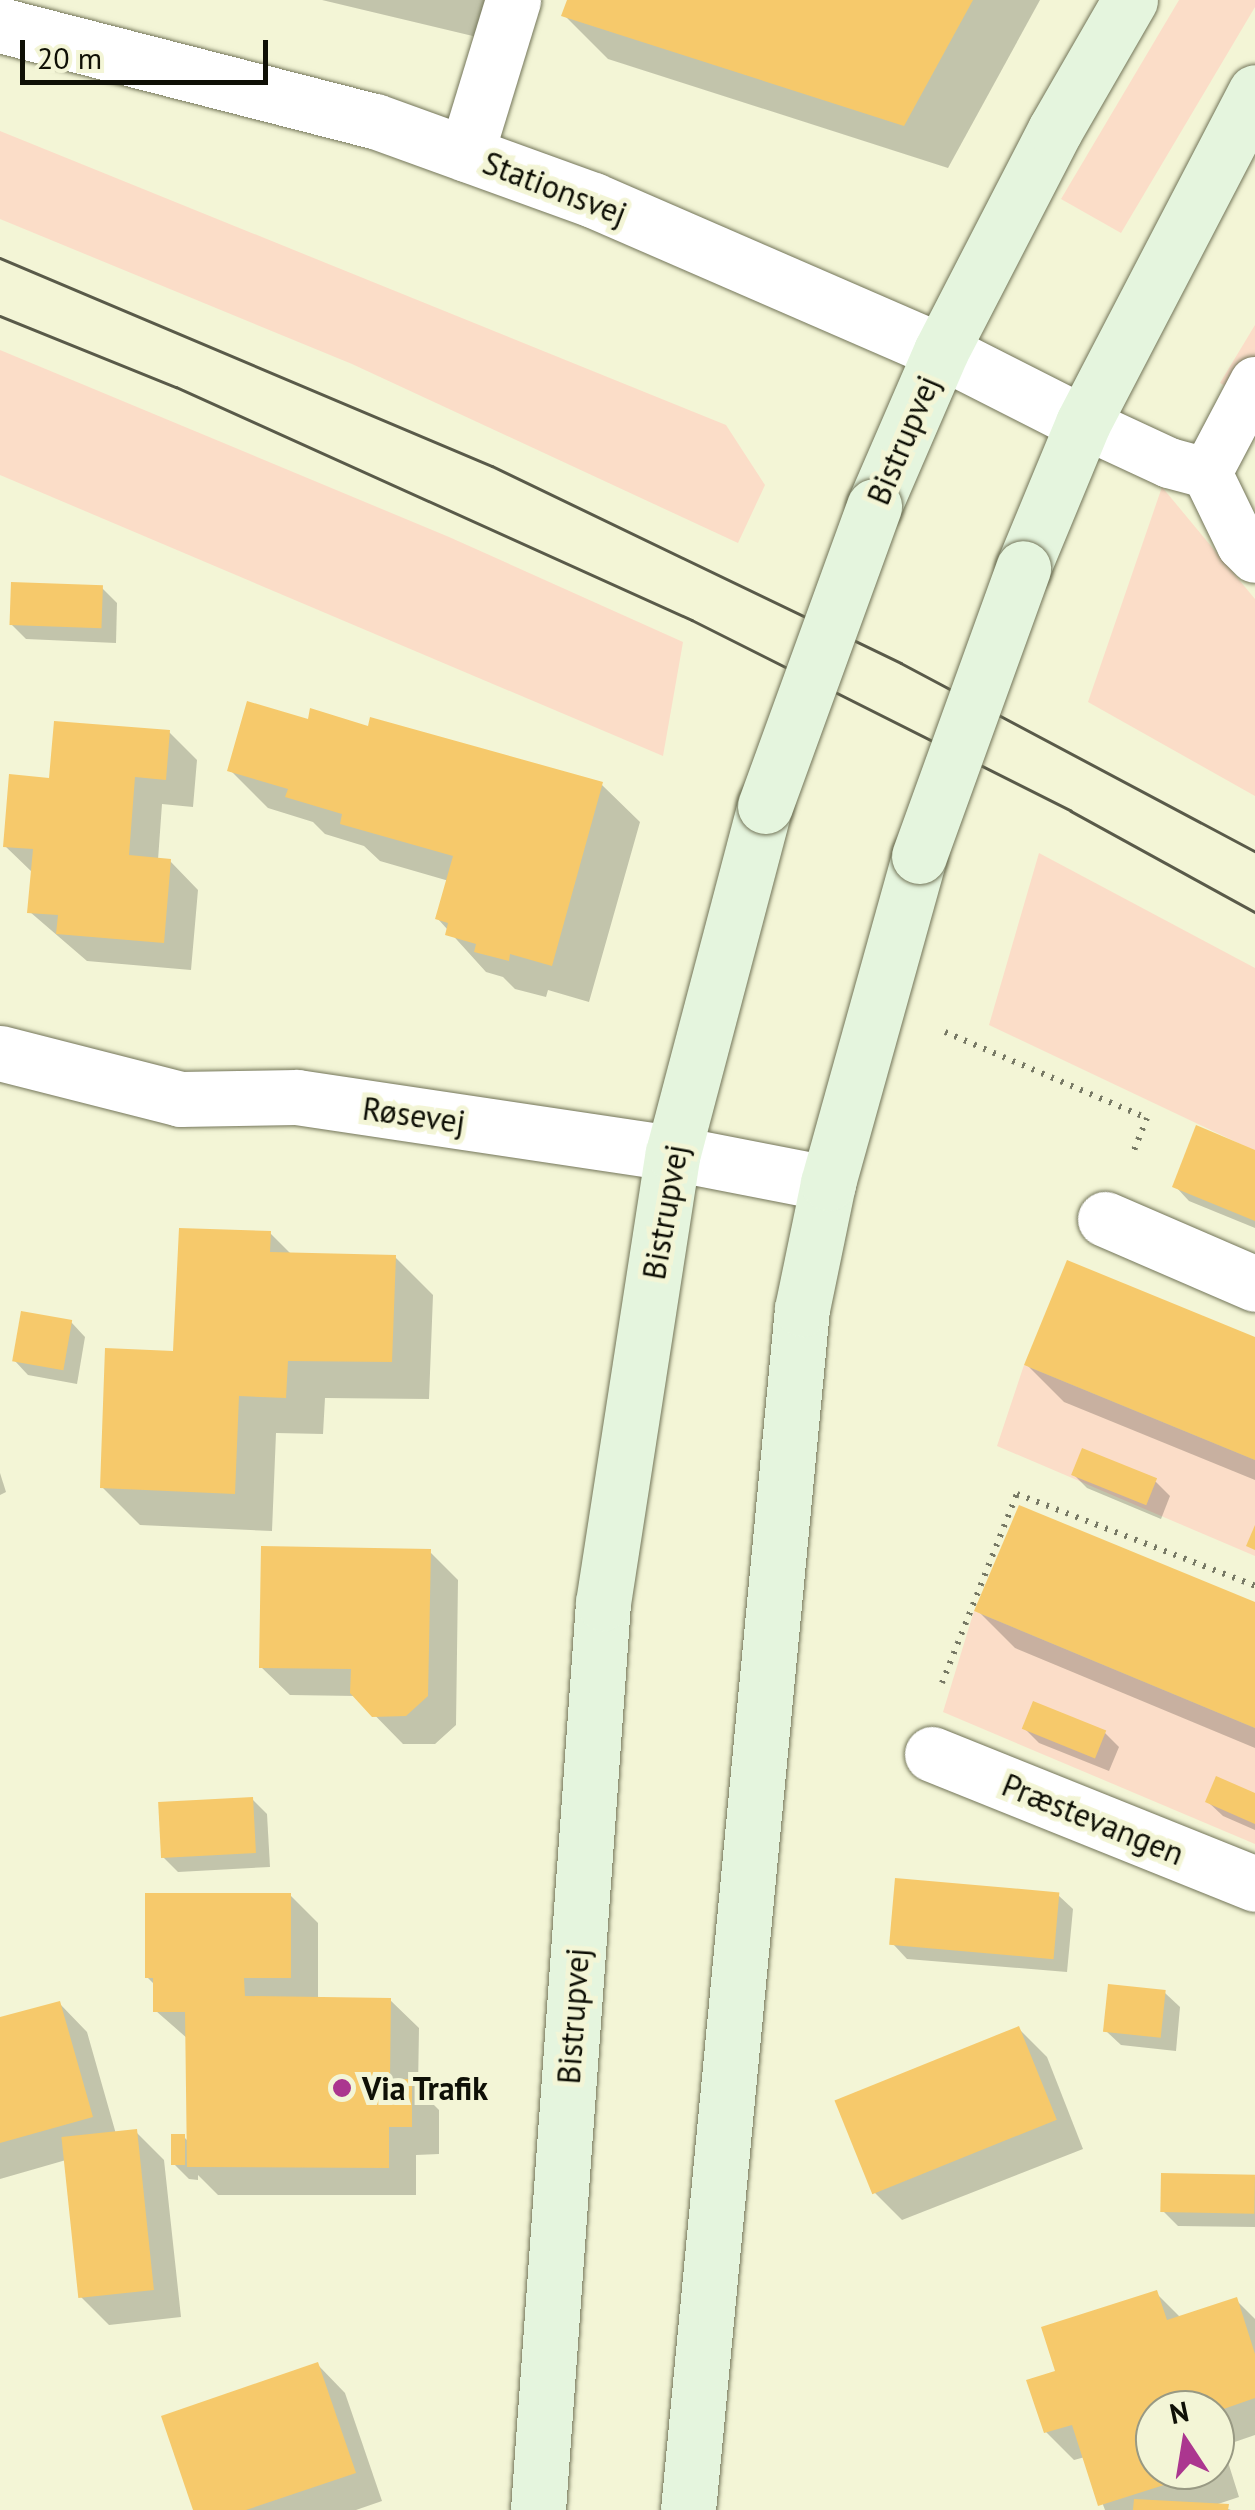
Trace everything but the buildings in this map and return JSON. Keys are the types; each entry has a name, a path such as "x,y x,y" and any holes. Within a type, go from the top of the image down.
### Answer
{"main road":[{"name":"Bistrupvej","path":"538,2510 603,1603 672,1152 765,806 874,506 941,351 1055,130 1130,0"},
{"path":"688,2510 802,1309 828,1183 918,856 1024,568 1083,424 1255,92"}],"street":[{"path":"466,154 513,0"},
{"name":"Stationsvej","path":"0,25 375,122 594,200 941,351 1083,424"},
{"name":"Røsevej","path":"0,1053 180,1098 297,1098 672,1152 828,1183"},
{"path":"1105,1220 1255,1284"},
{"name":"Præstevangen","path":"932,1754 1255,1884"}],"lane":[{"path":"1207,473 1255,382"},
{"path":"1083,424 1169,462 1207,473 1242,546 1255,558"}],"path":[{"path":"963,1038 1111,1102"},
{"path":"932,1754 929,1713 1017,1494 1255,1586"}],"shaded area":[{"path":"1179,0 1255,0 1255,7 1121,233 1061,199"},
{"path":"0,131 726,425 765,485 738,543 352,364 0,219"},
{"path":"1255,325 1255,403 1220,383"},
{"path":"0,350 449,537 683,642 663,756 0,475"},
{"path":"1162,487 1255,599 1255,796 1088,702"},
{"path":"1039,853 1255,968 1255,1151 989,1025"},
{"path":"1024,1365 1255,1460 1255,1556 997,1446"},
{"path":"974,1611 1255,1728 1255,1844 943,1712"}],"tram line":[{"path":"0,258 492,466 901,663 1255,851"},
{"path":"0,316 176,387 692,620 1071,811 1255,912"}],"place":[{"name":"Via Trafik","path":"342,2088"}]}
